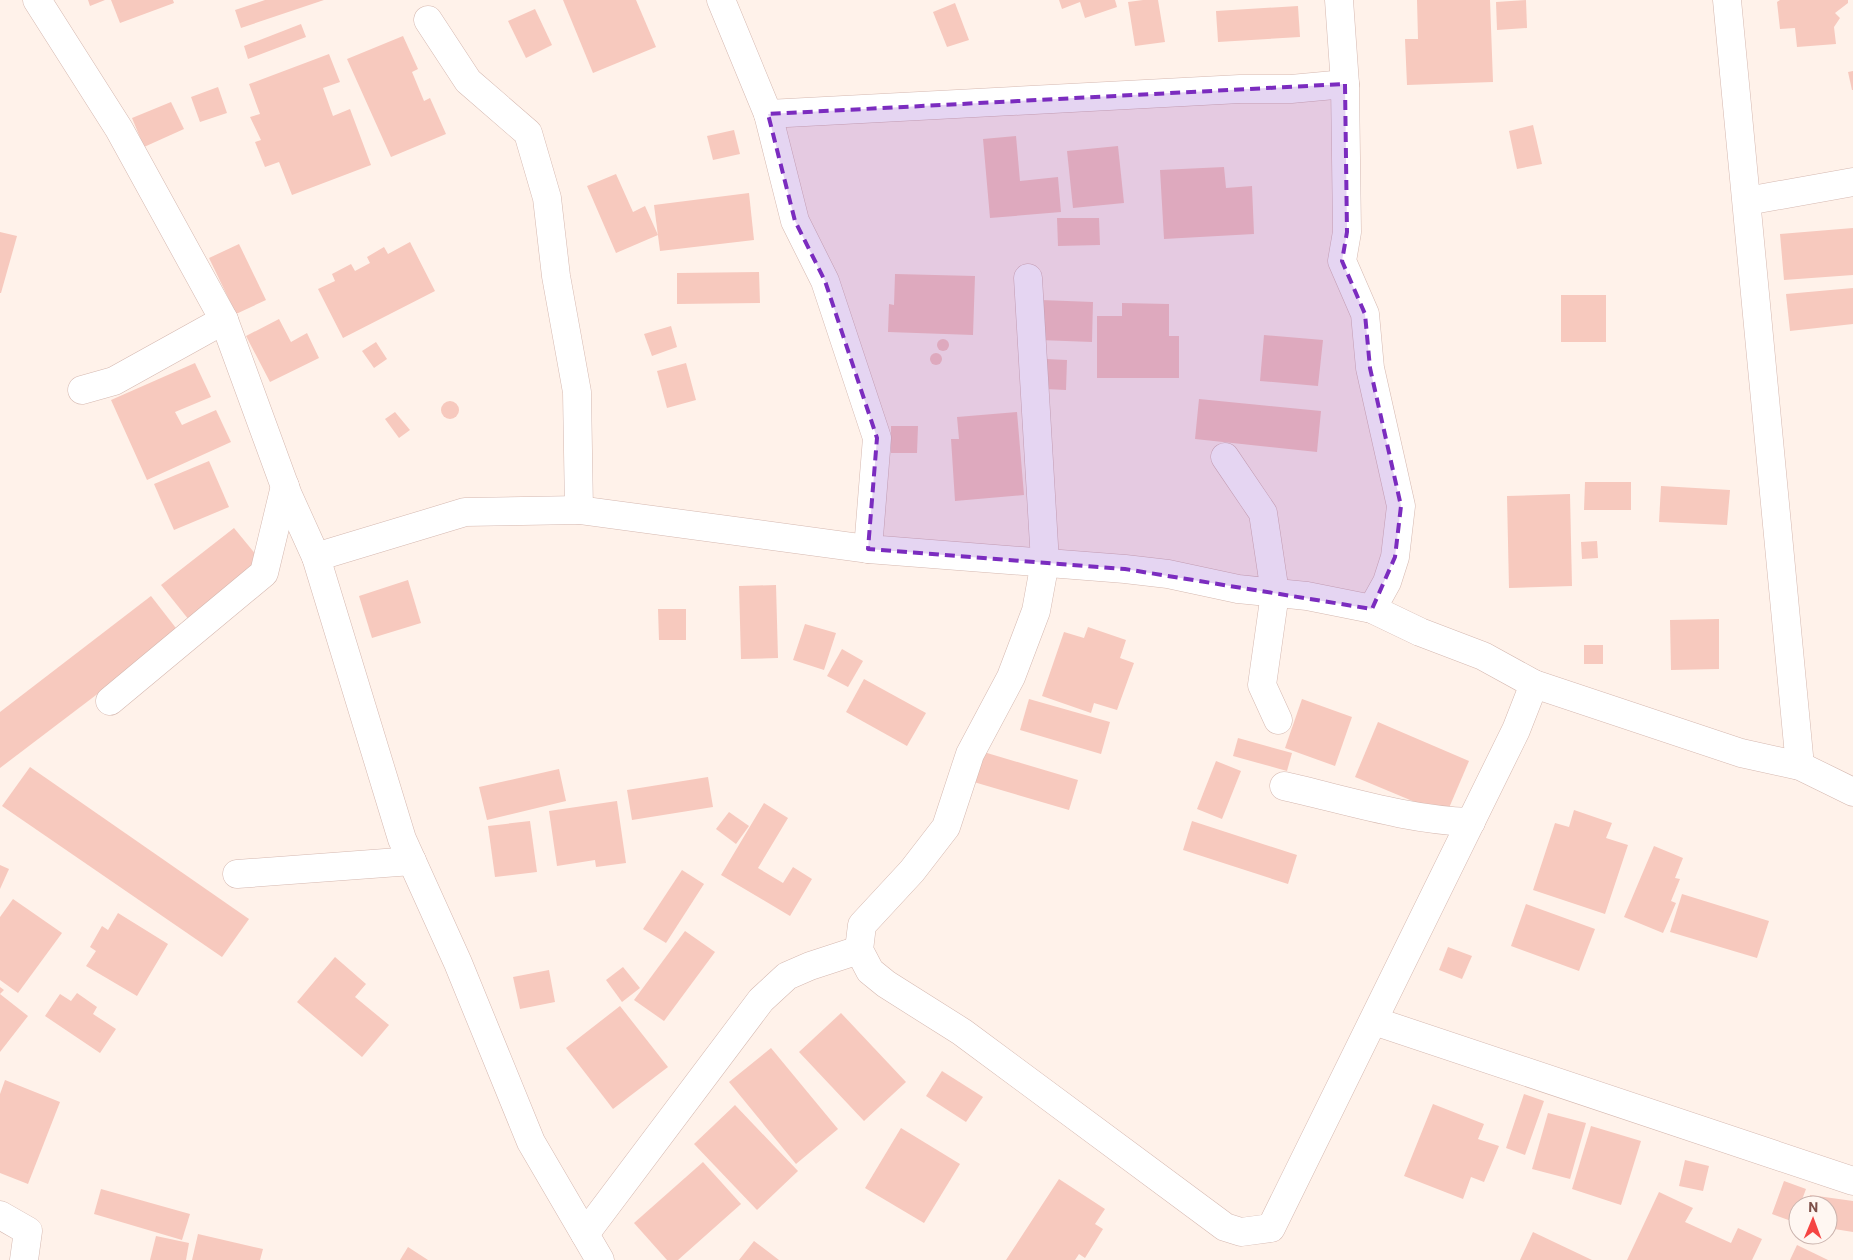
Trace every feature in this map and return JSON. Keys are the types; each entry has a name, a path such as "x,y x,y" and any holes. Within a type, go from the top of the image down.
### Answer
{"street":[{"path":"37,0 118,129 224,320 285,486 316,557 402,839 458,963 531,1142 600,1260"},
{"path":"720,0 768,114 795,220 825,281 877,438 868,549"},
{"path":"1339,0 1345,84 1347,232 1342,261 1364,314 1370,368 1401,506 1395,557 1387,582 1372,610"},
{"path":"1727,0 1800,766"},
{"path":"428,20 468,81 528,133 547,198 556,276 577,392 579,510"},
{"path":"768,114 1240,89 1291,89 1345,84"},
{"path":"1747,201 1853,182"},
{"path":"1028,278 1045,562 1036,611 1026,643 1011,677 970,754 946,827 912,871 862,925 859,950 870,972 962,1032 1224,1227 1241,1232 1270,1228 1516,730 1534,684"},
{"path":"82,390 114,381 224,320"},
{"path":"1225,458 1263,513 1275,593 1262,685 1278,720"},
{"path":"110,701 264,573 285,486"},
{"path":"316,557 465,512 579,510 868,549 1045,562 1168,574 1238,589 1307,596 1372,610 1420,632 1483,656 1534,684 1741,753 1800,766 1853,792"},
{"path":"1284,786 1405,816 1436,821 1471,822"},
{"path":"237,874 412,861"},
{"path":"585,1234 761,1000 788,976 810,966 859,950"},
{"path":"1374,1020 1853,1181"},
{"path":"0,1214 28,1231 24,1260"}],"highlighted area":[{"path":"1345,84 1347,232 1342,261 1365,314 1370,368 1401,506 1395,557 1372,609 1125,569 868,549 877,438 825,281 795,221 768,114"}],"building":[{"path":"88,0 105,0 90,6"},
{"path":"111,0 173,0 174,3 120,23"},
{"path":"265,0 324,0 241,28 235,10"},
{"path":"563,0 636,0 656,47 593,73"},
{"path":"1059,0 1115,0 1117,7 1085,18 1080,2 1062,9"},
{"path":"1158,0 1165,42 1135,46 1128,2"},
{"path":"1417,0 1490,0 1493,82 1407,85 1405,39 1418,39"},
{"path":"1526,0 1527,28 1497,30 1496,2"},
{"path":"1780,0 1848,0 1848,3 1835,13 1840,18 1834,27 1836,44 1797,47 1795,28 1780,29 1777,2"},
{"path":"955,3 969,40 947,47 933,12"},
{"path":"1298,6 1300,37 1218,42 1216,11"},
{"path":"535,9 552,45 526,58 508,21"},
{"path":"301,24 306,37 248,59 244,46"},
{"path":"403,36 418,69 412,72 424,101 430,98 446,134 391,157 347,59"},
{"path":"329,54 340,82 323,88 333,116 350,109 371,165 292,195 279,162 265,167 255,142 261,140 250,117 260,114 249,84"},
{"path":"1853,71 1853,90 1852,90 1848,72"},
{"path":"218,87 227,113 200,122 191,97"},
{"path":"171,102 184,129 144,147 132,118"},
{"path":"1533,125 1542,164 1517,169 1509,131"},
{"path":"734,130 740,154 713,160 707,136"},
{"path":"1016,136 1020,181 1058,177 1061,212 990,218 983,139"},
{"path":"1118,146 1124,203 1073,208 1067,151"},
{"path":"1224,167 1226,188 1252,186 1254,234 1164,239 1160,170"},
{"path":"616,174 633,212 645,206 658,235 616,253 587,186"},
{"path":"749,193 754,240 660,251 654,205"},
{"path":"1057,218 1099,218 1100,245 1058,246"},
{"path":"1853,228 1853,275 1784,280 1780,234"},
{"path":"0,232 17,236 1,293 0,293"},
{"path":"410,242 435,291 343,338 318,289 335,281 332,274 351,264 355,271 370,263 367,257 384,247 388,254"},
{"path":"239,244 266,300 236,314 209,258"},
{"path":"759,272 760,303 677,304 677,273"},
{"path":"895,274 975,276 973,335 888,332 889,304 894,305"},
{"path":"1853,288 1853,324 1790,331 1786,294"},
{"path":"1561,295 1606,295 1606,342 1561,342"},
{"path":"1041,300 1093,302 1092,342 1039,340"},
{"path":"1122,303 1169,304 1169,336 1179,336 1179,378 1097,378 1097,316 1122,316"},
{"path":"279,319 291,342 307,333 319,358 270,382 246,336"},
{"path":"671,326 677,347 652,356 644,334"},
{"path":"1264,335 1323,340 1318,386 1260,381"},
{"path":"941,339 945,339 949,345 945,351 941,351 937,347 937,343"},
{"path":"376,342 387,359 374,368 362,351"},
{"path":"936,353 942,359 936,365 930,359"},
{"path":"1046,359 1067,360 1066,390 1045,389"},
{"path":"195,363 211,397 175,412 182,425 216,410 231,442 147,480 111,400"},
{"path":"686,363 696,400 667,408 657,371"},
{"path":"1199,399 1321,411 1317,452 1195,439"},
{"path":"450,401 456,404 459,410 456,416 450,419 444,416 441,410 444,404"},
{"path":"395,412 410,430 399,438 385,419"},
{"path":"1017,412 1024,495 955,501 951,439 959,439 957,417"},
{"path":"891,426 918,426 917,453 891,453"},
{"path":"209,461 229,507 174,530 154,484"},
{"path":"1585,482 1631,482 1631,510 1584,510"},
{"path":"1661,486 1730,490 1727,525 1659,522"},
{"path":"1570,494 1572,586 1509,588 1507,496"},
{"path":"234,528 262,562 189,620 161,585"},
{"path":"1597,541 1598,558 1582,559 1581,542"},
{"path":"408,580 421,623 372,638 359,596"},
{"path":"776,585 778,658 741,659 739,586"},
{"path":"151,596 179,632 0,768 0,712"},
{"path":"658,609 686,609 686,640 659,640"},
{"path":"1719,619 1719,669 1671,670 1670,620"},
{"path":"805,624 836,633 824,670 793,660"},
{"path":"1088,627 1126,640 1120,658 1134,663 1117,710 1094,703 1091,713 1042,696 1064,632 1084,638"},
{"path":"1584,645 1603,645 1603,664 1584,664"},
{"path":"842,649 863,661 848,687 827,676"},
{"path":"864,679 926,713 907,746 846,712"},
{"path":"1029,699 1110,722 1101,754 1020,730"},
{"path":"1302,699 1352,717 1335,766 1285,748"},
{"path":"1378,722 1469,761 1446,815 1355,777"},
{"path":"1238,738 1292,753 1287,771 1233,756"},
{"path":"977,750 1078,780 1069,810 967,780"},
{"path":"1216,761 1241,771 1222,819 1197,809"},
{"path":"30,767 249,919 222,957 2,806"},
{"path":"559,769 566,801 487,820 479,787"},
{"path":"708,777 713,807 632,820 627,790"},
{"path":"617,801 626,863 596,867 595,860 557,866 549,811"},
{"path":"764,803 788,818 758,868 783,883 793,867 812,879 790,916 721,875"},
{"path":"1574,810 1612,823 1606,838 1628,845 1605,914 1533,890 1555,823 1569,827"},
{"path":"729,812 749,826 736,844 716,829"},
{"path":"530,821 537,872 495,877 488,826"},
{"path":"1192,821 1297,855 1288,884 1183,850"},
{"path":"1654,846 1683,858 1675,878 1680,879 1671,901 1676,903 1663,933 1624,917"},
{"path":"0,865 9,869 0,889"},
{"path":"682,870 704,884 666,943 643,929"},
{"path":"1682,894 1769,921 1757,958 1670,932"},
{"path":"13,899 62,933 18,993 0,980 0,917"},
{"path":"1526,904 1595,929 1579,971 1511,946"},
{"path":"118,913 168,944 137,996 86,966 96,951 90,947 102,926 108,930"},
{"path":"685,931 715,952 664,1021 634,1000"},
{"path":"1448,947 1472,956 1462,979 1439,970"},
{"path":"335,957 366,984 355,997 389,1025 362,1057 297,1002"},
{"path":"623,967 640,988 622,1002 606,980"},
{"path":"549,970 555,1002 520,1009 513,977"},
{"path":"77,993 97,1007 93,1014 116,1029 100,1053 45,1016 60,994 71,1001"},
{"path":"0,994 28,1016 0,1052"},
{"path":"620,1006 668,1067 613,1109 566,1048"},
{"path":"841,1013 906,1082 864,1121 799,1052"},
{"path":"771,1048 838,1129 796,1164 729,1082"},
{"path":"942,1071 983,1097 966,1122 926,1096"},
{"path":"5,1080 60,1102 28,1184 0,1173 0,1094"},
{"path":"1524,1094 1544,1101 1525,1155 1506,1148"},
{"path":"1433,1104 1484,1124 1478,1139 1499,1146 1484,1182 1471,1177 1463,1199 1404,1176"},
{"path":"735,1105 798,1171 757,1210 694,1144"},
{"path":"1548,1113 1586,1123 1570,1179 1532,1169"},
{"path":"1591,1126 1641,1141 1621,1205 1572,1189"},
{"path":"901,1128 960,1164 924,1223 865,1188"},
{"path":"1685,1160 1709,1166 1703,1191 1679,1186"},
{"path":"703,1162 741,1204 678,1260 667,1260 634,1223"},
{"path":"1059,1179 1105,1209 1095,1224 1103,1229 1085,1258 1079,1254 1075,1260 1006,1260"},
{"path":"1784,1181 1806,1189 1804,1195 1788,1195 1788,1220 1772,1214"},
{"path":"101,1189 190,1214 182,1240 94,1214"},
{"path":"1659,1192 1693,1208 1685,1222 1731,1243 1738,1228 1762,1239 1752,1260 1627,1260"},
{"path":"1838,1199 1853,1201 1853,1232 1838,1230"},
{"path":"1533,1232 1592,1260 1520,1260"},
{"path":"198,1234 263,1249 260,1260 192,1260"},
{"path":"156,1236 189,1243 186,1260 150,1260"},
{"path":"754,1241 779,1260 739,1260"},
{"path":"1797,1245 1828,1260 1790,1260"},
{"path":"408,1247 428,1260 400,1260"}]}
